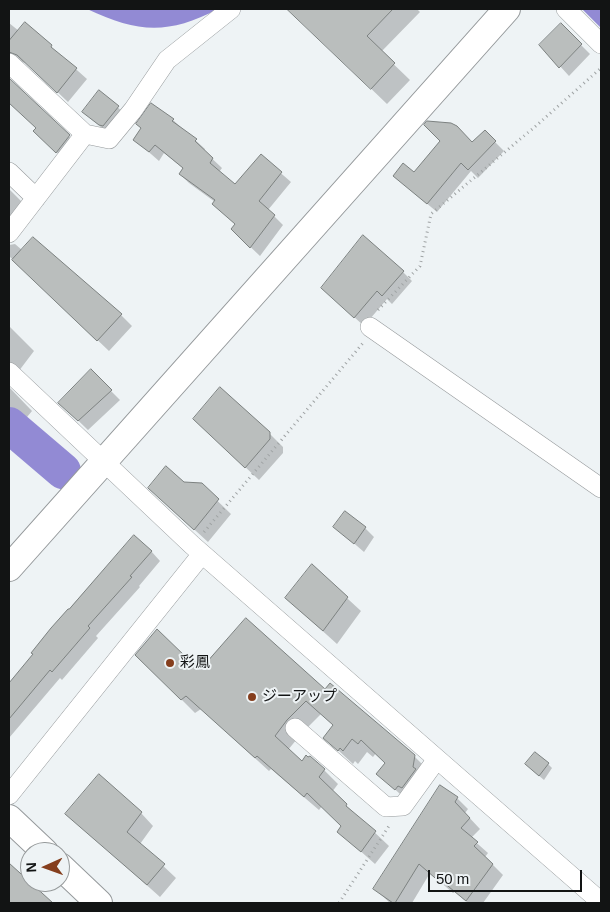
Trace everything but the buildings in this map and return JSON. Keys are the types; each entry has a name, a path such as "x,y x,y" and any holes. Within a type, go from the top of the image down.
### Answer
{"street":[{"path":"9,63 86,134 109,139 133,110 167,60 231,9"},
{"path":"9,568 507,9"},
{"path":"566,9 601,44"},
{"path":"9,233 86,134"},
{"path":"9,172 36,198"},
{"path":"370,327 601,488"},
{"path":"9,372 197,550 601,902"},
{"path":"9,794 197,550"},
{"path":"295,728 386,807 403,806 437,759"},
{"path":"9,818 34,842"},
{"path":"70,875 99,903"}],"path":[{"path":"197,550 370,335 371,318 420,266 431,214 537,125 601,68"},
{"path":"339,903 403,806"}],"shaded area":[{"path":"87,9 218,9 184,23 153,28 122,23"},
{"path":"582,9 601,9 601,28"}],"waterway":[{"path":"9,425 63,471"}],"place":[{"name":"彩鳳","path":"170,663"},
{"name":"ジーアップ","path":"252,697"}]}
